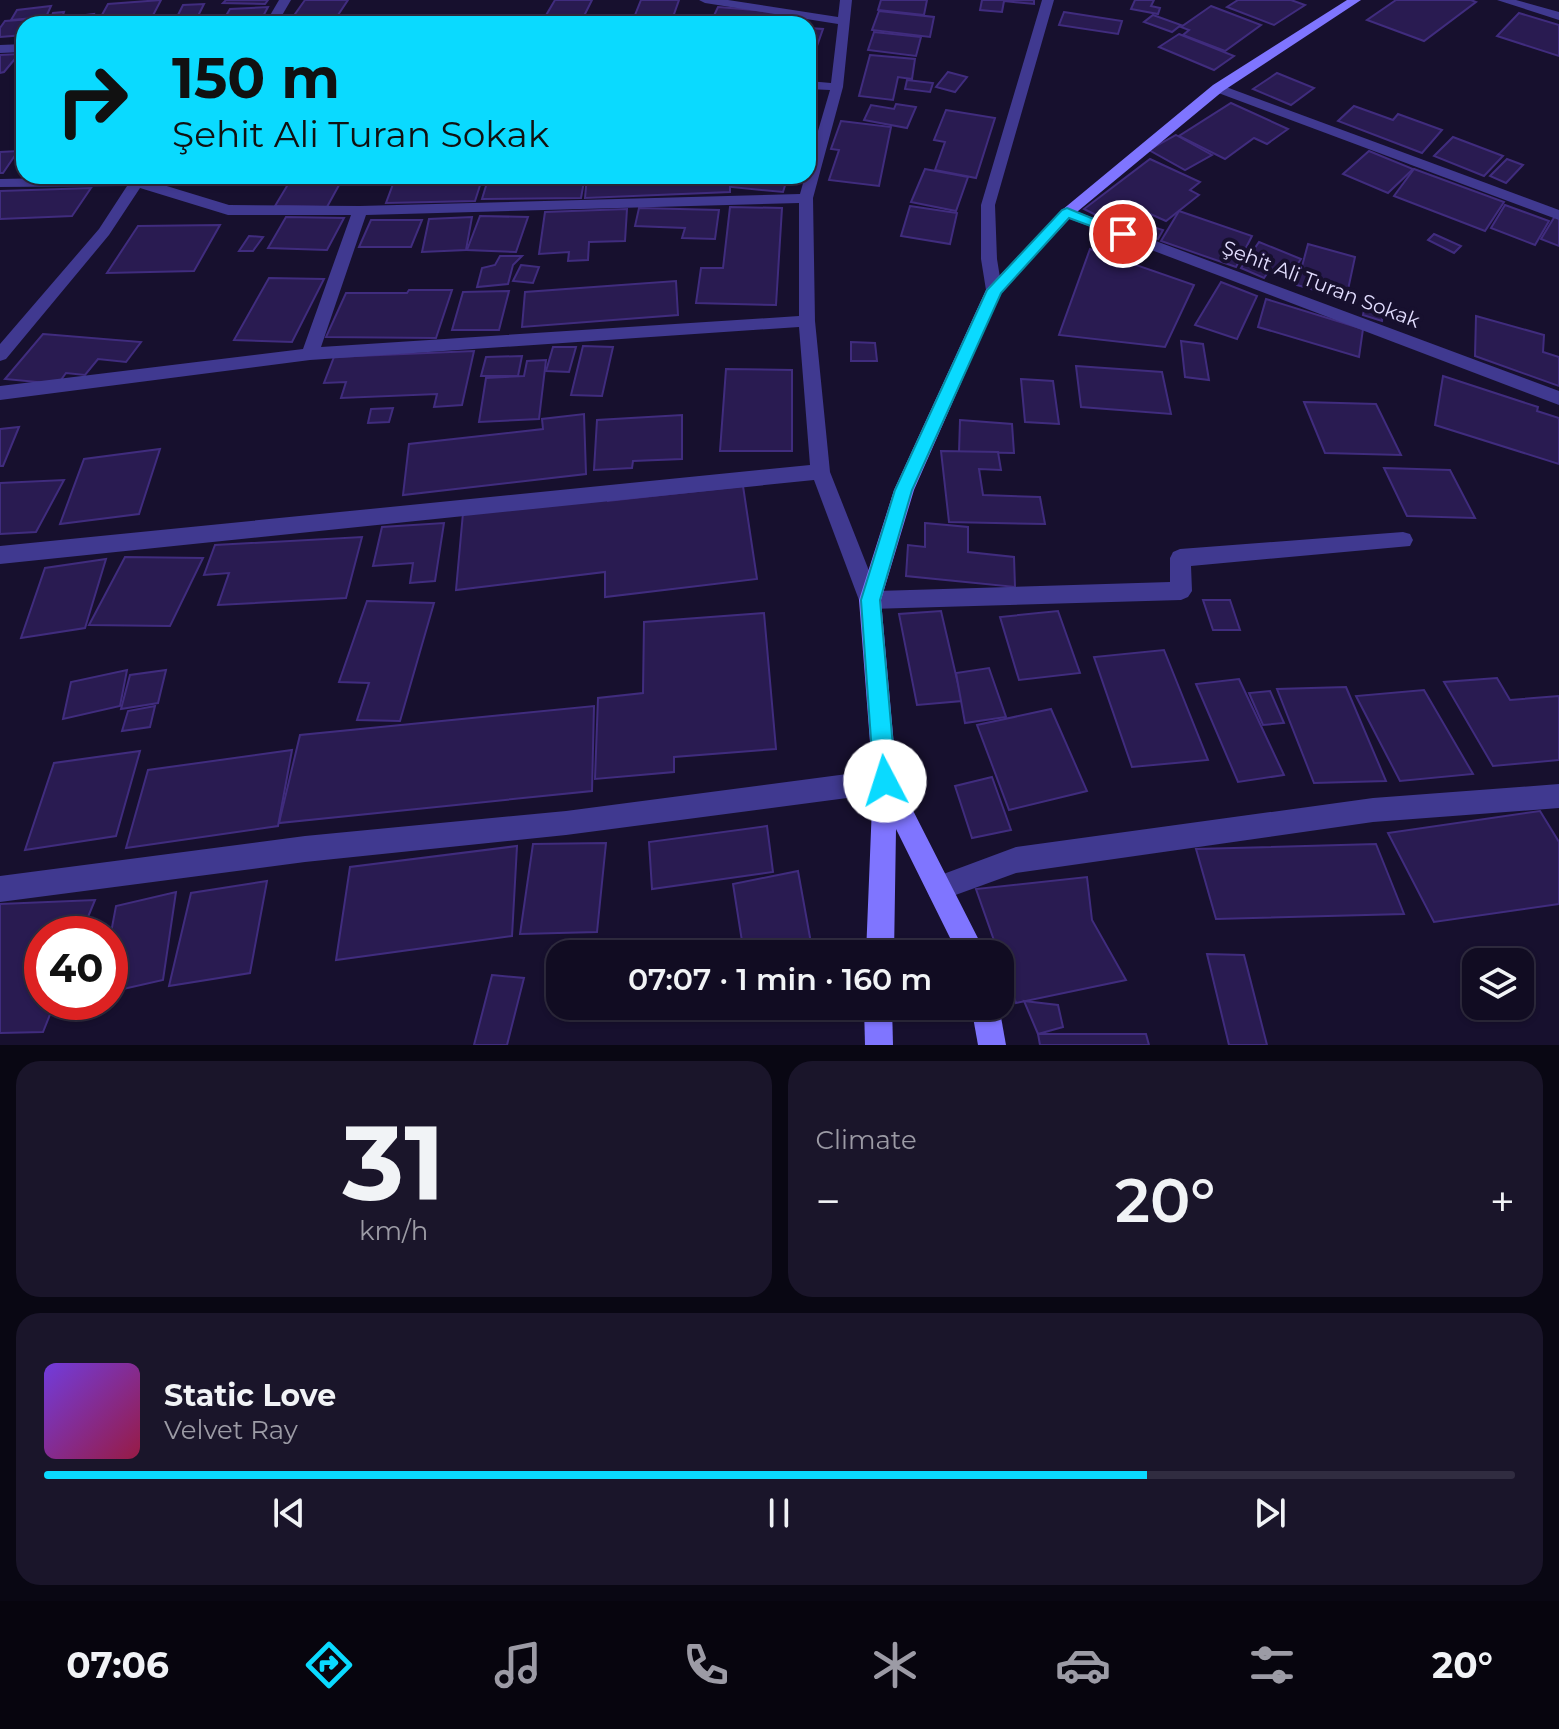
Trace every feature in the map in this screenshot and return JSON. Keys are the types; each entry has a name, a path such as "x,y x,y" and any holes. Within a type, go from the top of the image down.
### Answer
{"street":[{"path":"705,0 809,16"},
{"path":"816,162 837,87 846,0"},
{"path":"994,290 989,259 988,205 1048,0"},
{"path":"870,600 904,490 994,290 1067,213 1218,88 1355,0"},
{"path":"1503,0 1559,16"},
{"path":"816,17 842,21"},
{"path":"816,86 837,87"},
{"path":"1218,88 1559,215"},
{"path":"0,355 104,232 137,184"},
{"path":"154,184 228,210 360,211 806,198"},
{"path":"810,184 806,198 807,321 820,472 870,600 885,781 880,940"},
{"path":"310,354 360,211"},
{"name":"Şehit Ali Turan Sokak","path":"1067,213 1559,398"},
{"path":"0,393 310,354 807,321"},
{"path":"0,555 820,472"},
{"path":"870,600 1181,591 1180,558 1403,540"},
{"path":"885,781 965,940"},
{"path":"0,889 305,849 566,823 885,781"},
{"path":"939,888 1016,860 1373,810 1559,796"},
{"path":"878,1020 879,1045"},
{"path":"988,1020 992,1045"}],"building":[{"path":"161,0 153,16 101,16 108,4"},
{"path":"226,0 268,0 265,4 223,3"},
{"path":"305,0 348,0 337,16 294,16"},
{"path":"555,0 592,0 584,16 546,16"},
{"path":"641,0 679,0 673,16 635,15"},
{"path":"881,0 927,0 924,15 878,10"},
{"path":"982,0 1034,0 1034,4 1004,1 1002,12 980,10"},
{"path":"1135,0 1154,0 1151,6 1160,8 1158,14 1131,9"},
{"path":"1238,0 1291,0 1305,5 1274,25 1227,7"},
{"path":"1396,0 1476,2 1424,41 1367,20"},
{"path":"204,4 198,16 178,16 183,5"},
{"path":"51,6 46,16 16,16 16,20 11,20 17,10"},
{"path":"1211,6 1261,25 1225,51 1183,35 1189,30 1181,27"},
{"path":"268,7 263,16 226,16 230,9"},
{"path":"718,7 790,13 789,16 714,16"},
{"path":"879,11 934,17 930,37 872,30"},
{"path":"1064,12 1122,21 1118,34 1059,25"},
{"path":"1519,13 1559,25 1559,56 1497,36"},
{"path":"1153,15 1181,25 1172,32 1144,22"},
{"path":"16,20 16,36 0,37 0,28 5,21"},
{"path":"816,29 823,29 817,46"},
{"path":"874,32 921,37 916,56 868,50"},
{"path":"1179,34 1234,56 1214,70 1159,47"},
{"path":"16,54 4,72 0,73 0,55"},
{"path":"870,55 915,59 912,79 898,77 893,100 859,96"},
{"path":"948,72 967,77 955,92 936,87"},
{"path":"1277,73 1314,88 1291,105 1253,89"},
{"path":"907,80 933,83 930,92 905,89"},
{"path":"1231,103 1288,129 1267,144 1254,138 1225,159 1179,136"},
{"path":"896,104 916,107 907,128 864,120 871,105 894,109"},
{"path":"1354,106 1393,120 1398,114 1442,130 1422,153 1338,121"},
{"path":"946,110 995,118 976,178 935,170 945,142 934,140"},
{"path":"841,121 891,127 879,186 829,180 839,150 831,149"},
{"path":"1176,135 1212,155 1185,170 1149,150"},
{"path":"1453,137 1503,156 1484,176 1434,156"},
{"path":"16,151 3,173 0,173 0,152"},
{"path":"1369,151 1413,169 1388,193 1343,174"},
{"path":"1150,159 1200,182 1190,190 1199,195 1166,221 1148,213 1126,230 1084,209"},
{"path":"1507,159 1523,165 1506,183 1490,176"},
{"path":"925,169 968,177 956,211 911,202"},
{"path":"1414,169 1504,202 1485,231 1394,196"},
{"path":"288,184 340,184 327,207 275,206"},
{"path":"393,184 480,184 475,201 386,203"},
{"path":"487,184 584,184 581,198 482,199"},
{"path":"586,184 730,184 730,192 585,198"},
{"path":"732,184 786,184 783,192 731,187"},
{"path":"91,188 72,216 0,219 0,191"},
{"path":"1505,205 1549,221 1535,245 1491,228"},
{"path":"910,206 957,213 950,244 901,236"},
{"path":"730,207 782,208 776,305 696,303 701,268 723,268"},
{"path":"639,208 719,210 715,239 682,238 685,228 635,226"},
{"path":"627,209 625,241 589,242 588,260 568,261 569,252 539,254 545,212"},
{"path":"1179,211 1252,236 1236,267 1161,241"},
{"path":"480,216 528,217 516,252 467,250"},
{"path":"1555,216 1559,218 1559,246 1541,239"},
{"path":"286,217 344,218 327,250 268,248"},
{"path":"472,217 466,250 422,252 429,219"},
{"path":"371,220 422,220 411,247 359,247"},
{"path":"1143,224 1163,230 1158,239 1138,233"},
{"path":"220,225 194,271 107,273 138,226"},
{"path":"1434,234 1461,246 1454,253 1428,240"},
{"path":"249,236 263,237 253,251 239,251"},
{"path":"1259,242 1301,259 1289,277 1270,269 1264,278 1241,268"},
{"path":"1308,244 1355,257 1346,299 1297,285"},
{"path":"1090,249 1194,285 1165,347 1059,335"},
{"path":"500,256 522,256 513,265 508,284 477,287 482,268 495,265"},
{"path":"521,265 539,267 533,283 513,281"},
{"path":"269,278 324,279 292,342 234,340"},
{"path":"676,281 678,315 522,327 525,292"},
{"path":"1221,282 1257,296 1237,339 1195,325"},
{"path":"409,290 452,290 436,338 326,337 346,293 407,293"},
{"path":"509,291 499,330 452,330 463,292"},
{"path":"1266,299 1363,329 1359,357 1258,327"},
{"path":"1366,300 1384,306 1382,321 1363,315"},
{"path":"1476,316 1544,335 1543,352 1559,357 1559,386 1475,356"},
{"path":"43,334 141,342 126,362 98,359 85,375 66,373 58,384 5,379"},
{"path":"1181,341 1203,344 1209,380 1185,377"},
{"path":"851,342 875,343 877,361 851,361"},
{"path":"583,346 613,347 602,396 571,395"},
{"path":"553,347 576,347 569,372 546,371"},
{"path":"474,351 462,405 434,407 437,394 341,398 346,382 324,383 334,357"},
{"path":"522,356 518,376 481,376 486,357"},
{"path":"546,360 539,419 479,422 486,378 524,376 527,361"},
{"path":"1076,366 1162,372 1171,414 1081,407"},
{"path":"726,369 792,370 792,451 720,451"},
{"path":"1443,376 1538,407 1537,411 1559,418 1559,464 1435,425"},
{"path":"1021,379 1053,381 1059,424 1025,422"},
{"path":"1304,402 1376,404 1401,455 1325,453"},
{"path":"393,408 389,422 368,423 371,409"},
{"path":"584,414 586,474 403,495 409,444 543,429 542,419"},
{"path":"682,415 682,459 633,461 632,468 594,470 597,420"},
{"path":"960,420 1012,424 1014,453 959,452"},
{"path":"19,427 3,466 0,466 0,429"},
{"path":"160,449 139,514 60,524 84,459"},
{"path":"941,451 998,452 1001,470 979,469 983,495 1040,497 1045,524 949,522"},
{"path":"1384,468 1450,470 1475,518 1407,516"},
{"path":"64,480 36,532 0,534 0,483"},
{"path":"743,486 757,579 605,597 605,572 456,590 463,513"},
{"path":"444,523 435,581 410,583 413,563 373,566 382,527"},
{"path":"925,523 968,527 968,552 1014,557 1015,587 906,576 908,545 925,547"},
{"path":"362,537 346,598 218,605 229,573 204,575 215,545"},
{"path":"125,557 203,558 170,626 89,625"},
{"path":"106,559 85,628 21,638 45,568"},
{"path":"1203,600 1230,600 1240,630 1213,630"},
{"path":"367,601 434,603 400,721 357,720 369,683 339,682"},
{"path":"941,611 962,701 917,705 899,614"},
{"path":"1058,611 1080,673 1019,680 1000,617"},
{"path":"764,613 776,749 674,757 674,772 595,779 598,698 643,693 644,622"},
{"path":"1164,650 1208,760 1132,767 1094,657"},
{"path":"989,668 1006,717 965,723 956,673"},
{"path":"127,670 120,706 63,719 71,682"},
{"path":"166,670 158,703 121,709 130,675"},
{"path":"1497,678 1510,700 1559,696 1559,760 1493,766 1444,682"},
{"path":"1239,679 1284,775 1238,782 1196,684"},
{"path":"1346,687 1386,781 1314,783 1277,689"},
{"path":"1424,690 1473,774 1400,781 1356,696"},
{"path":"1270,691 1284,723 1263,725 1249,693"},
{"path":"155,706 150,727 122,731 128,711"},
{"path":"594,706 592,791 279,823 300,735"},
{"path":"1051,709 1087,791 1009,810 977,725"},
{"path":"292,750 278,826 126,848 148,770"},
{"path":"140,751 116,836 25,850 54,763"},
{"path":"992,777 1011,830 972,838 955,786"},
{"path":"1540,811 1559,842 1559,904 1434,922 1388,833"},
{"path":"767,826 773,872 652,889 649,842"},
{"path":"606,843 597,932 520,934 533,844"},
{"path":"1376,844 1404,914 1216,919 1196,849"},
{"path":"517,846 512,936 336,960 350,867"},
{"path":"798,871 810,940 742,940 733,884"},
{"path":"1087,877 1092,920 1126,980 1016,1003 1014,940 994,940 976,889"},
{"path":"267,881 250,973 169,986 191,893"},
{"path":"176,892 163,980 128,988 128,916 114,916 116,906"},
{"path":"95,900 88,916 24,916 24,1020 48,1020 43,1032 0,1033 0,904"},
{"path":"1207,954 1244,955 1267,1045 1229,1045"},
{"path":"492,975 524,978 507,1045 474,1045"},
{"path":"1024,1001 1058,1005 1063,1027 1038,1034"},
{"path":"1038,1034 1146,1034 1149,1045 1040,1045"}],"route":[{"path":"885,781 870,600 904,490 994,290 1067,213 1123,234"}]}
